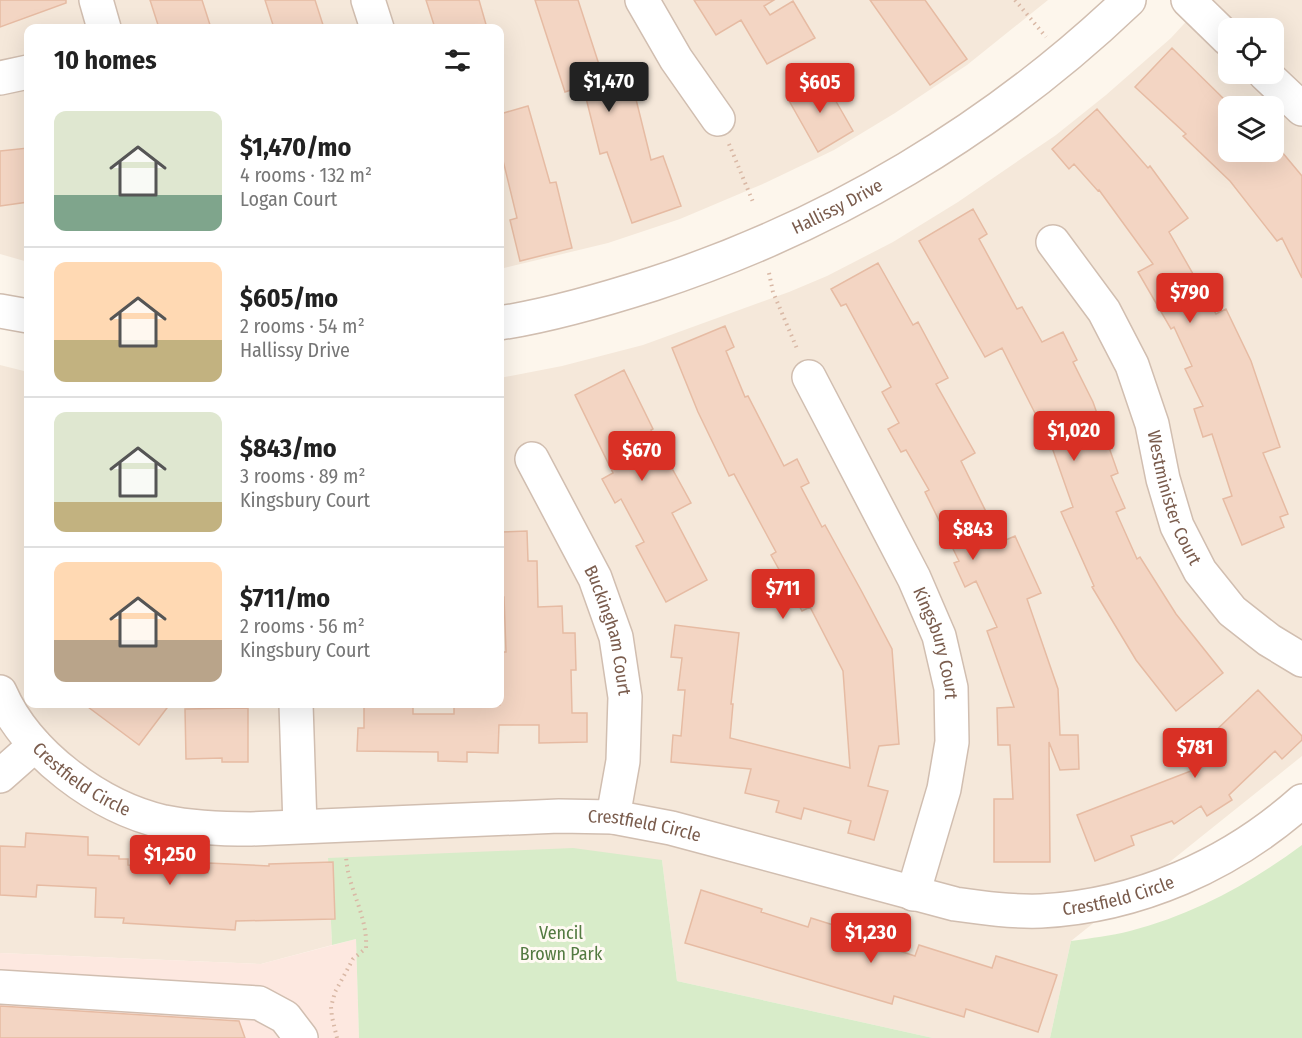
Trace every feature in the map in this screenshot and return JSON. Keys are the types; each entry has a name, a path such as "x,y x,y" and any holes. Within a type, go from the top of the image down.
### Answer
{"street":[{"path":"96,0 104,24"},
{"path":"368,0 375,24"},
{"path":"642,0 676,59 718,119"},
{"name":"Hallissy Drive","path":"504,322 574,307 684,274 763,243 817,218 914,165 964,134 1022,92 1129,0"},
{"path":"1188,0 1218,29"},
{"path":"0,78 24,73"},
{"path":"1276,84 1302,109"},
{"name":"Westminister Court","path":"1053,242 1104,311 1132,365 1152,424 1163,479 1177,526 1200,571 1232,611 1269,640 1302,660"},
{"path":"0,311 24,315"},
{"name":"Kingsbury Court","path":"809,377 914,578 939,636 951,688 952,742 944,789 913,894"},
{"name":"Buckingham Court","path":"532,459 595,578 616,637 625,697 622,761 613,817"},
{"name":"Crestfield Circle","path":"0,692 5,703 35,745 73,779 113,803 162,822 206,829 251,829 559,816 613,817 671,828 913,894 955,904 1000,910 1041,911 1104,904 1155,889 1204,869 1260,835 1302,801"},
{"path":"296,708 300,826"},
{"path":"0,776 35,745"},
{"path":"0,987 259,1003 285,1017 301,1038"}],"path":[{"path":"1015,0 1063,58"},
{"path":"718,119 753,202"},
{"path":"769,273 773,292 809,377"},
{"path":"337,1038 331,1008 335,992 353,959 366,948 367,935 364,917 350,883 346,866 345,824"}],"shaded area":[{"path":"0,0 1048,0 967,65 834,150 765,183 680,219 608,243 504,268 504,24 24,24 24,261 0,254"},
{"path":"1206,0 1302,0 1302,756 1071,941 1050,1038 933,1038 677,981 662,860 328,858 332,945 261,964 0,953 0,365 24,371 24,708 504,708 504,377 562,366 643,345 827,276 893,242 958,202 1056,135 1171,38"},
{"path":"356,939 359,1038 0,1038 0,953 261,964"}],"green space":[{"path":"1302,845 1302,1038 1050,1038 1071,941 1123,933 1199,907 1262,873"},
{"name":"Vencil Brown Park","path":"573,848 662,860 677,981 933,1038 359,1038 356,939 332,945 328,858"}],"building":[{"path":"0,0 66,0 66,3 0,27"},
{"path":"150,0 202,0 210,24 158,24"},
{"path":"265,0 315,0 323,24 273,24"},
{"path":"426,0 479,0 486,24 434,24"},
{"path":"535,0 578,0 606,86 631,79 651,160 663,156 681,206 632,223 607,152 600,154 583,86 565,92"},
{"path":"694,0 774,0 764,6 770,15 793,1 815,38 767,64 741,20 716,35"},
{"path":"870,0 925,0 967,59 930,85"},
{"path":"1172,48 1221,96 1218,96 1218,162 1284,162 1284,154 1302,176 1302,278 1282,238 1277,241 1230,181 1183,136 1186,134 1135,87"},
{"path":"822,77 853,131 818,152 787,97"},
{"path":"528,106 550,183 556,182 572,248 520,261 510,220 517,218 504,164 504,113"},
{"path":"1097,109 1148,168 1150,166 1188,218 1169,232 1216,314 1226,309 1251,361 1280,447 1263,453 1288,514 1280,517 1284,527 1242,545 1223,499 1232,496 1212,434 1203,437 1194,409 1203,406 1185,369 1192,366 1174,327 1171,329 1138,272 1153,264 1099,190 1074,164 1069,169 1052,149"},
{"path":"24,148 24,203 0,206 0,151"},
{"path":"973,209 987,234 979,239 1017,309 1022,307 1042,342 1063,332 1077,360 1073,362 1093,402 1118,473 1111,476 1125,508 1116,512 1137,559 1140,557 1176,614 1223,673 1176,711 1136,660 1092,587 1094,586 1061,512 1073,507 1042,419 1039,421 1002,348 985,357 919,241"},
{"path":"878,263 913,325 918,322 948,378 936,384 975,453 961,461 1001,542 1015,536 1041,593 1027,599 1058,689 1060,735 1078,735 1079,769 1060,770 1049,742 1050,862 994,862 994,799 1013,799 1010,745 998,745 997,708 1014,707 987,631 997,627 976,581 965,587 954,563 959,561 925,492 929,490 906,450 901,452 888,429 899,423 882,392 891,387 846,304 841,306 831,289"},
{"path":"725,326 734,347 726,351 745,397 748,396 784,466 797,459 809,483 801,487 822,527 825,525 892,649 899,744 879,746 868,786 888,791 874,840 848,833 851,821 804,808 801,819 776,812 779,801 745,793 751,769 671,762 673,735 681,736 685,690 678,690 682,658 671,657 675,625 739,633 731,704 733,704 730,738 850,768 843,671 810,607 802,611 771,555 776,552 734,474 729,476 698,412 672,348"},
{"path":"624,370 653,429 651,430 691,503 672,513 707,580 666,602 636,546 644,542 621,499 615,503 602,479 613,473 575,395"},
{"path":"527,531 528,561 537,561 538,607 562,606 563,633 575,633 576,670 571,670 572,713 587,713 587,742 539,743 539,725 499,725 498,753 467,752 467,762 438,761 438,752 357,751 358,728 364,728 364,708 413,708 413,714 454,714 454,708 504,708 504,652 506,652 504,532"},
{"path":"1258,690 1302,736 1302,740 1282,759 1275,751 1229,795 1232,800 1207,816 1201,806 1174,824 1172,821 1131,836 1134,845 1095,861 1077,815 1214,762 1181,764"},
{"path":"89,708 167,708 139,745"},
{"path":"248,708 248,762 222,762 222,758 186,759 185,709"},
{"path":"26,833 88,837 88,855 119,856 119,859 128,859 128,865 163,867 163,870 208,873 209,863 269,866 269,864 333,862 335,919 236,921 235,930 123,923 124,918 95,917 96,888 37,885 36,897 0,895 0,846 25,847"},
{"path":"701,890 762,909 761,912 808,927 811,918 846,929 846,927 871,935 869,941 915,956 919,945 992,968 996,956 1057,975 1038,1032 966,1009 964,1017 894,996 892,1004 685,943"},
{"path":"0,1006 239,1021 245,1038 0,1038"}]}
